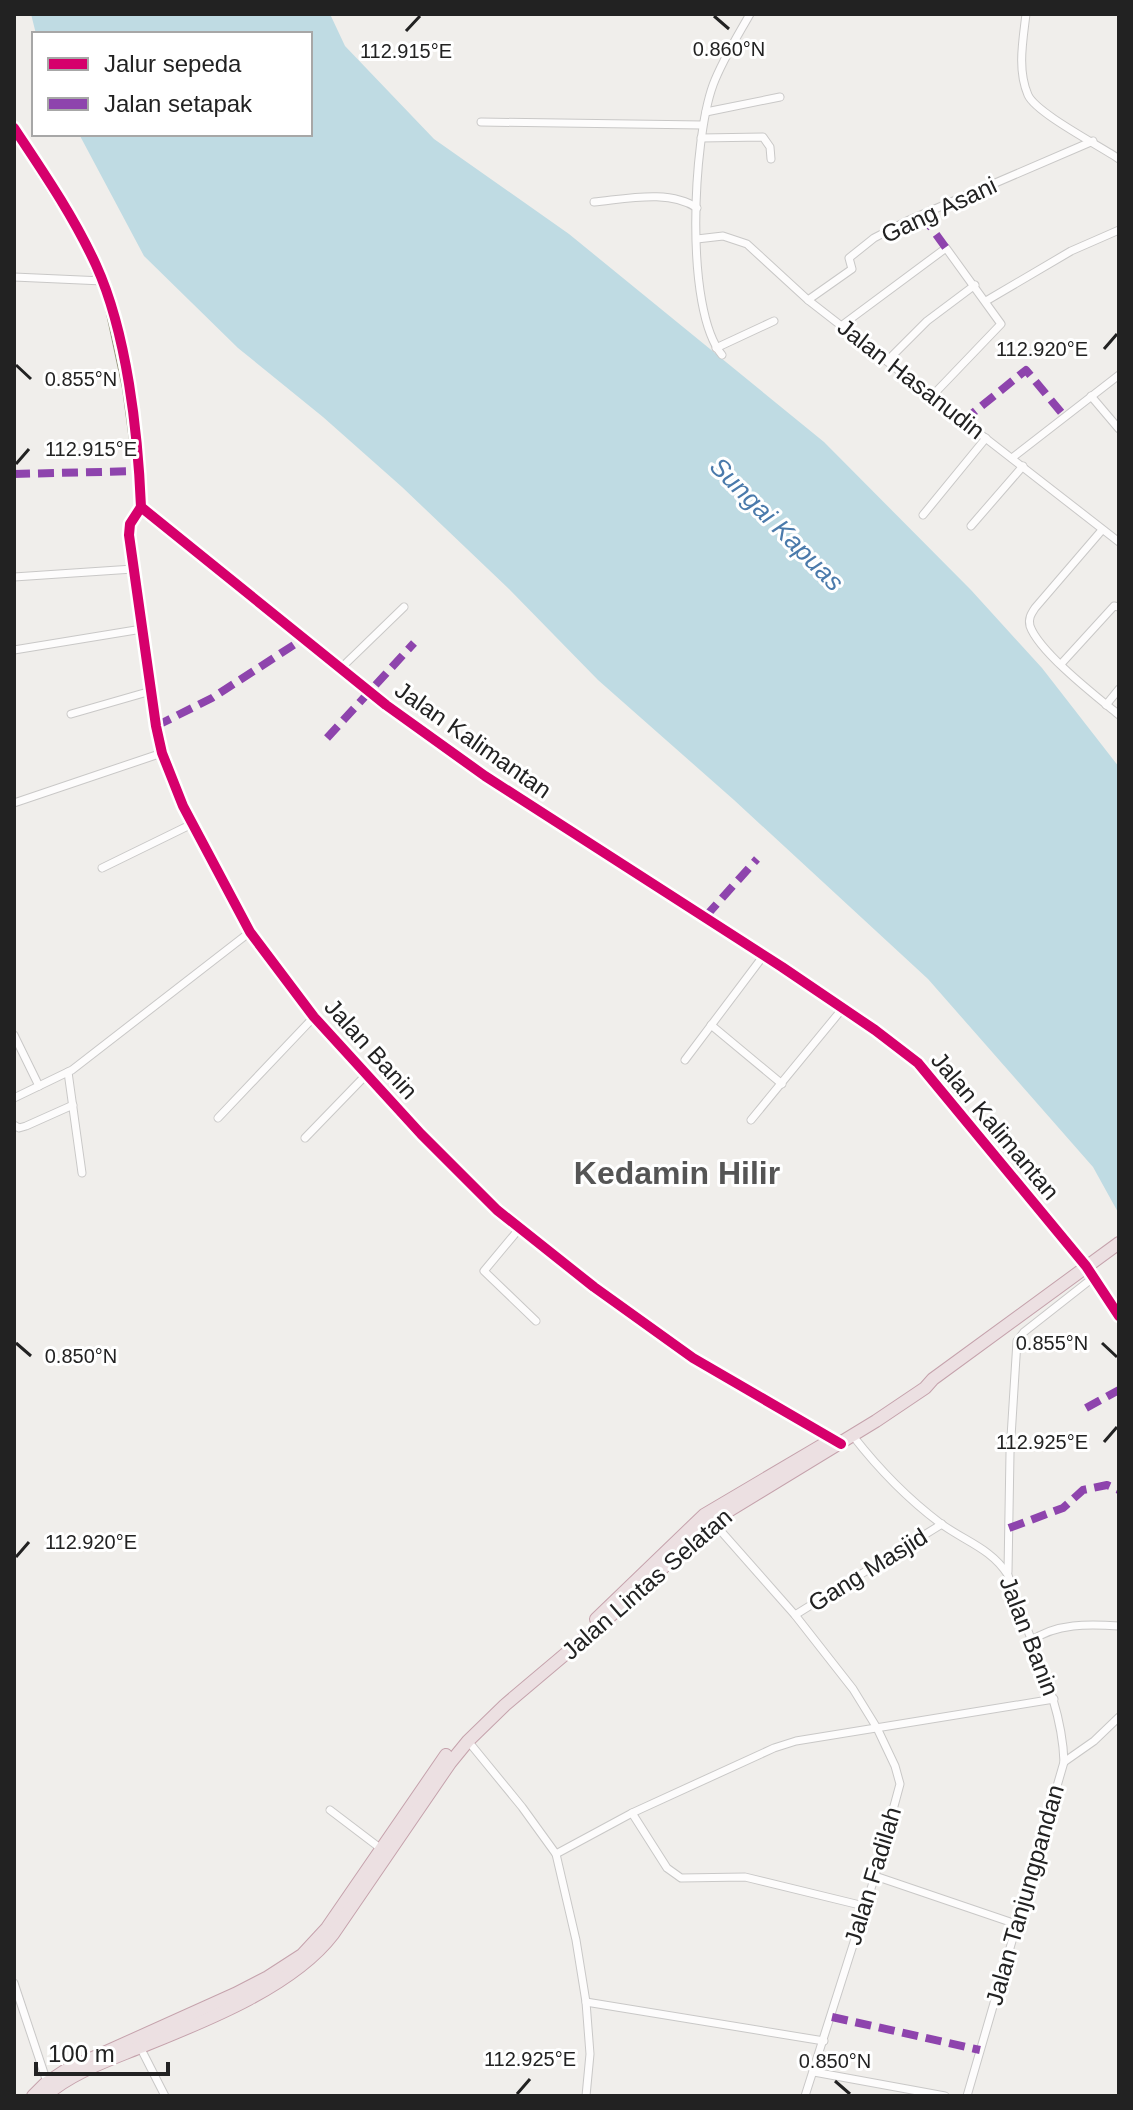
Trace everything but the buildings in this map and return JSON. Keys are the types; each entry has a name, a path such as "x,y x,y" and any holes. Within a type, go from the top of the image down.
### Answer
{"highway":[{"name":"Jalan Lintas Selatan","path":"33,2096 241,2002 306,1963 333,1934 443,1759 474,1724 602,1619 704,1515 858,1430 927,1379 933,1379 1090,1272 1102,1254 1119,1243"},
{"name":"Jalan Lintas Selatan","path":"46,2089 86,2061 235,1994 302,1955 327,1928 380,1848 468,1741 505,1705 712,1521 836,1442"}],"street":[{"path":"750,14 713,84 702,125 697,208 700,294 706,324 719,352 774,321"},
{"path":"1026,14 1022,65 1028,96 1036,105 1119,159"},
{"path":"706,112 780,97"},
{"path":"481,122 702,125"},
{"path":"14,128 69,213 103,281 114,317 128,388 141,507"},
{"path":"701,138 763,137 770,147 771,159"},
{"name":"Gang Asani","path":"808,300 852,269 849,258 890,229 1093,141"},
{"path":"594,202 667,198 697,208"},
{"path":"986,301 1071,251 1119,230"},
{"name":"Jalan Hasanudin","path":"697,239 723,236 747,244 808,300 1119,542"},
{"path":"841,326 946,248 1001,324 932,396"},
{"path":"14,277 103,281"},
{"path":"887,361 927,321 975,285"},
{"path":"1012,458 1119,375"},
{"path":"1091,396 1119,429"},
{"path":"923,515 986,438"},
{"path":"971,526 1023,466"},
{"name":"Jalan Banin","path":"141,507 130,524 129,535 162,753 192,824 250,932 314,1017 366,1075 458,1172 519,1229 693,1358 836,1442"},
{"name":"Jalan Kalimantan","path":"141,507 341,668 485,776 764,955 918,1063 1090,1272"},
{"path":"1102,530 1031,614 1030,625 1038,639 1061,664 1119,715"},
{"path":"14,577 133,569"},
{"path":"1061,664 1114,606 1119,607"},
{"path":"341,668 404,607"},
{"path":"14,650 142,629"},
{"path":"1106,705 1119,689"},
{"path":"71,714 151,691"},
{"path":"14,803 162,753"},
{"path":"102,868 192,824"},
{"path":"14,1098 68,1072 250,932"},
{"path":"685,1060 764,955"},
{"path":"751,1120 843,1008"},
{"path":"218,1118 314,1017"},
{"path":"711,1025 782,1084"},
{"path":"14,1035 39,1086"},
{"path":"68,1072 82,1173"},
{"path":"305,1138 366,1075"},
{"path":"14,1125 19,1128 26,1126 73,1105"},
{"path":"519,1229 484,1271 536,1321"},
{"path":"1008,1575 1010,1453 1017,1341 1090,1272 1119,1316"},
{"name":"Jalan Banin","path":"858,1430 870,1458 942,1524 998,1560 1008,1575 1054,1699 1063,1736 1064,1762"},
{"name":"Jalan Fadilah","path":"712,1521 795,1615 853,1689 877,1728 900,1784 875,1876 805,2096"},
{"name":"Gang Masjid","path":"795,1615 942,1524"},
{"path":"1031,1641 1042,1633 1063,1627 1119,1626"},
{"path":"556,1854 632,1813 774,1748 796,1741 1054,1699"},
{"name":"Jalan Tanjungpandan","path":"967,2096 1064,1762 1094,1741 1119,1717"},
{"path":"468,1741 556,1854 576,1940 586,2002 590,2054 586,2096"},
{"path":"330,1810 380,1848"},
{"path":"632,1813 674,1876 699,1879 745,1877 864,1906"},
{"path":"875,1876 1016,1924"},
{"path":"14,1983 46,2089"},
{"path":"586,2002 824,2041"},
{"path":"140,2047 165,2096"},
{"path":"814,2072 945,2096"}],"water":[{"name":"Sungai Kapuas","path":"31,14 330,14 345,46 434,139 569,234 824,442 971,590 1042,668 1119,767 1119,1214 1093,1167 928,979 598,680 402,487 238,348 144,256 80,136 312,136 312,32 36,32"}],"marked path":[{"path":"922,215 946,248"},
{"path":"963,421 1026,370 1065,417"},
{"path":"14,474 139,471"},
{"path":"156,726 212,698 303,639"},
{"path":"327,738 414,643"},
{"path":"706,916 757,859"},
{"path":"1086,1408 1119,1390"},
{"path":"1009,1528 1063,1508 1083,1490 1107,1485 1119,1490"},
{"path":"832,2017 980,2050"}],"cycle path":[{"path":"14,128 78,230 107,292 129,384 141,507 386,705 485,776 782,967 918,1063 1086,1266 1119,1316"},
{"path":"141,507 130,524 129,535 162,753 183,806 250,932 314,1017 421,1134 497,1210 594,1287 693,1358 841,1444"}],"district":[{"name":"Kedamin Hilir","path":"677,1173"}]}
